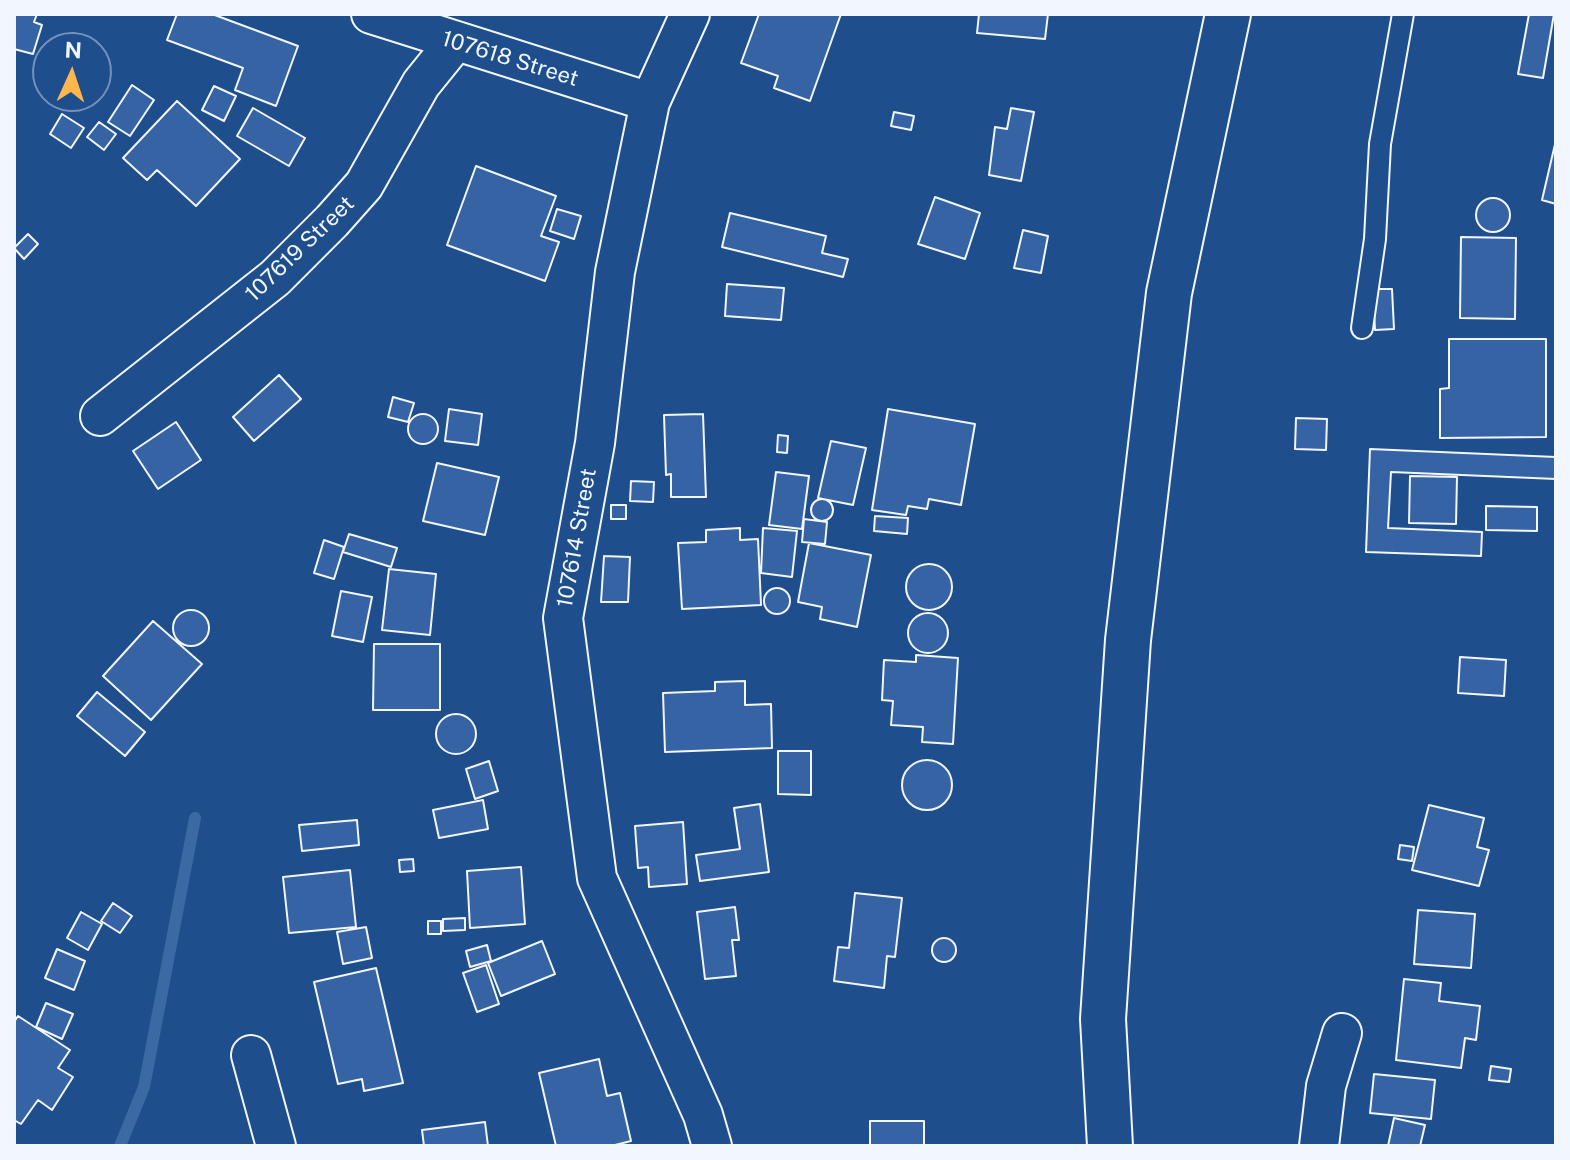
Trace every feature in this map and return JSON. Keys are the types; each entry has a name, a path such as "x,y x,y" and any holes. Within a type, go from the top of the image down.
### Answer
{"main road":[{"path":"1110,1146 1103,1019 1128,640 1169,293 1228,14"}],"street":[{"name":"107618 Street","path":"371,14 650,102"},
{"name":"107614 Street","path":"690,14 650,102 615,272 595,443 563,618 597,878 703,1115 712,1146"},
{"name":"107619 Street","path":"100,416 275,278 332,221 364,185 421,84 455,42"},
{"path":"1319,1146 1326,1086 1342,1033"},
{"path":"251,1055 276,1146"}],"lane":[{"path":"1362,328 1375,239 1380,144 1403,14"}],"building":[{"path":"14,14 37,14 34,22 42,25 40,32 32,32 32,54 14,49"},
{"path":"177,14 212,14 298,46 276,106 235,90 243,68 167,40"},
{"path":"759,14 841,14 810,101 774,88 778,76 741,63"},
{"path":"979,14 1048,14 1045,39 977,33"},
{"path":"1529,14 1554,14 1543,78 1518,74"},
{"path":"132,85 154,100 130,136 108,122"},
{"path":"214,86 236,96 224,121 202,110"},
{"path":"177,101 240,159 196,206 157,170 147,180 123,158"},
{"path":"253,108 305,138 289,166 237,136"},
{"path":"1011,108 1034,112 1021,181 989,175 995,127 1007,129"},
{"path":"894,112 914,116 911,130 891,126"},
{"path":"62,114 84,128 71,148 50,134"},
{"path":"99,122 116,134 104,150 87,137"},
{"path":"1556,140 1556,204 1542,200"},
{"path":"476,166 556,196 541,236 559,242 545,281 447,245"},
{"path":"935,197 980,213 965,259 918,244"},
{"path":"1493,198 1505,203 1510,215 1505,227 1493,232 1481,227 1476,215 1481,203"},
{"path":"557,209 581,216 574,239 550,231"},
{"path":"730,213 826,236 822,253 848,259 843,277 722,247"},
{"path":"1023,230 1048,236 1041,273 1014,268"},
{"path":"28,234 38,244 24,259 14,248"},
{"path":"1461,237 1516,238 1515,319 1460,318"},
{"path":"727,284 784,288 781,320 725,316"},
{"path":"1373,289 1392,289 1394,329 1375,330"},
{"path":"1449,339 1546,339 1546,437 1440,438 1440,389 1449,388"},
{"path":"279,375 301,399 254,441 233,417"},
{"path":"393,397 414,403 408,422 388,417"},
{"path":"449,409 482,414 478,445 445,441"},
{"path":"888,409 975,424 961,505 929,499 927,509 908,506 906,515 872,510"},
{"path":"423,414 434,418 438,429 434,440 423,444 412,440 408,429 412,418"},
{"path":"703,414 706,497 671,497 671,474 666,475 664,415"},
{"path":"1296,418 1327,419 1326,450 1295,449"},
{"path":"176,422 201,460 158,489 133,451"},
{"path":"778,435 788,436 787,453 777,452"},
{"path":"831,441 866,448 853,505 818,498"},
{"path":"1370,449 1556,457 1556,479 1391,472 1388,528 1482,532 1481,556 1366,552"},
{"path":"437,463 499,477 485,535 423,521"},
{"path":"776,472 809,476 802,529 769,525"},
{"path":"1410,476 1457,477 1456,524 1409,523"},
{"path":"631,481 654,482 653,502 630,501"},
{"path":"822,499 830,502 833,510 830,518 822,521 814,518 811,510 814,502"},
{"path":"611,505 626,505 626,519 611,519"},
{"path":"1486,506 1537,507 1537,531 1486,530"},
{"path":"875,516 908,518 907,534 874,531"},
{"path":"804,519 827,522 825,544 802,542"},
{"path":"740,528 740,540 758,539 761,605 682,609 678,543 706,542 706,530"},
{"path":"763,528 797,531 792,577 761,573"},
{"path":"349,534 397,548 391,567 343,552"},
{"path":"324,540 344,547 334,579 314,573"},
{"path":"809,543 871,555 857,627 820,619 822,607 798,602"},
{"path":"604,556 630,557 628,602 601,602"},
{"path":"929,564 945,571 952,587 945,603 929,610 913,603 906,587 913,571"},
{"path":"389,569 436,574 430,635 382,630"},
{"path":"777,588 786,592 790,601 786,610 777,614 768,610 764,601 768,592"},
{"path":"341,591 372,597 363,642 332,636"},
{"path":"191,610 204,615 209,628 204,641 191,646 178,641 173,628 178,615"},
{"path":"928,613 942,619 948,633 942,647 928,653 914,647 908,633 914,619"},
{"path":"153,621 202,664 151,720 103,676"},
{"path":"374,644 440,644 440,710 373,710"},
{"path":"916,655 958,658 953,744 922,742 923,727 891,725 893,701 882,700 884,660 916,662"},
{"path":"1460,657 1506,660 1504,696 1458,693"},
{"path":"745,681 745,705 771,704 772,748 665,752 663,693 715,691 715,682"},
{"path":"97,692 145,732 125,756 77,716"},
{"path":"456,714 470,720 476,734 470,748 456,754 442,748 436,734 442,720"},
{"path":"778,751 811,751 811,795 778,794"},
{"path":"927,760 945,767 952,785 945,803 927,810 909,803 902,785 909,767"},
{"path":"489,761 498,791 475,799 466,769"},
{"path":"483,800 488,829 439,838 433,810"},
{"path":"760,804 769,872 700,881 696,855 740,849 734,808"},
{"path":"1429,805 1484,818 1477,847 1489,850 1479,886 1412,870"},
{"path":"357,820 359,845 302,851 299,825"},
{"path":"683,822 687,884 649,887 648,867 638,868 635,826"},
{"path":"1400,845 1414,847 1412,861 1398,859"},
{"path":"413,859 414,871 400,872 399,860"},
{"path":"521,867 525,924 470,928 467,871"},
{"path":"350,870 356,927 289,933 283,877"},
{"path":"855,893 902,898 895,957 887,956 884,988 834,981 838,947 849,948"},
{"path":"113,903 132,916 120,933 101,921"},
{"path":"735,907 739,940 732,940 736,976 705,979 697,912"},
{"path":"1418,910 1475,914 1471,968 1414,964"},
{"path":"81,912 102,924 88,950 67,938"},
{"path":"465,918 465,930 443,931 443,919"},
{"path":"428,921 441,921 441,934 428,934"},
{"path":"366,927 372,958 343,964 337,932"},
{"path":"939,938 949,938 956,945 956,955 949,962 939,962 932,955 932,945"},
{"path":"542,941 555,974 501,996 488,963"},
{"path":"487,945 491,961 470,967 466,951"},
{"path":"57,949 85,961 74,990 45,978"},
{"path":"486,965 499,1004 477,1012 463,973"},
{"path":"376,968 403,1083 364,1091 362,1079 338,1084 314,982"},
{"path":"1404,979 1441,983 1439,1001 1480,1006 1476,1040 1465,1038 1461,1068 1396,1060"},
{"path":"46,1003 73,1014 62,1039 36,1027"},
{"path":"18,1016 70,1050 58,1068 73,1077 52,1110 38,1100 21,1124 14,1120 14,1022"},
{"path":"599,1059 607,1096 620,1093 631,1141 611,1146 556,1146 539,1073"},
{"path":"1491,1066 1511,1069 1509,1082 1489,1080"},
{"path":"1374,1074 1435,1080 1431,1119 1370,1113"},
{"path":"1394,1118 1425,1125 1420,1146 1388,1146"},
{"path":"870,1121 924,1121 924,1146 870,1146"},
{"path":"485,1122 488,1146 424,1146 422,1130"}],"waterway":[{"path":"120,1146 144,1087 195,818"}]}
